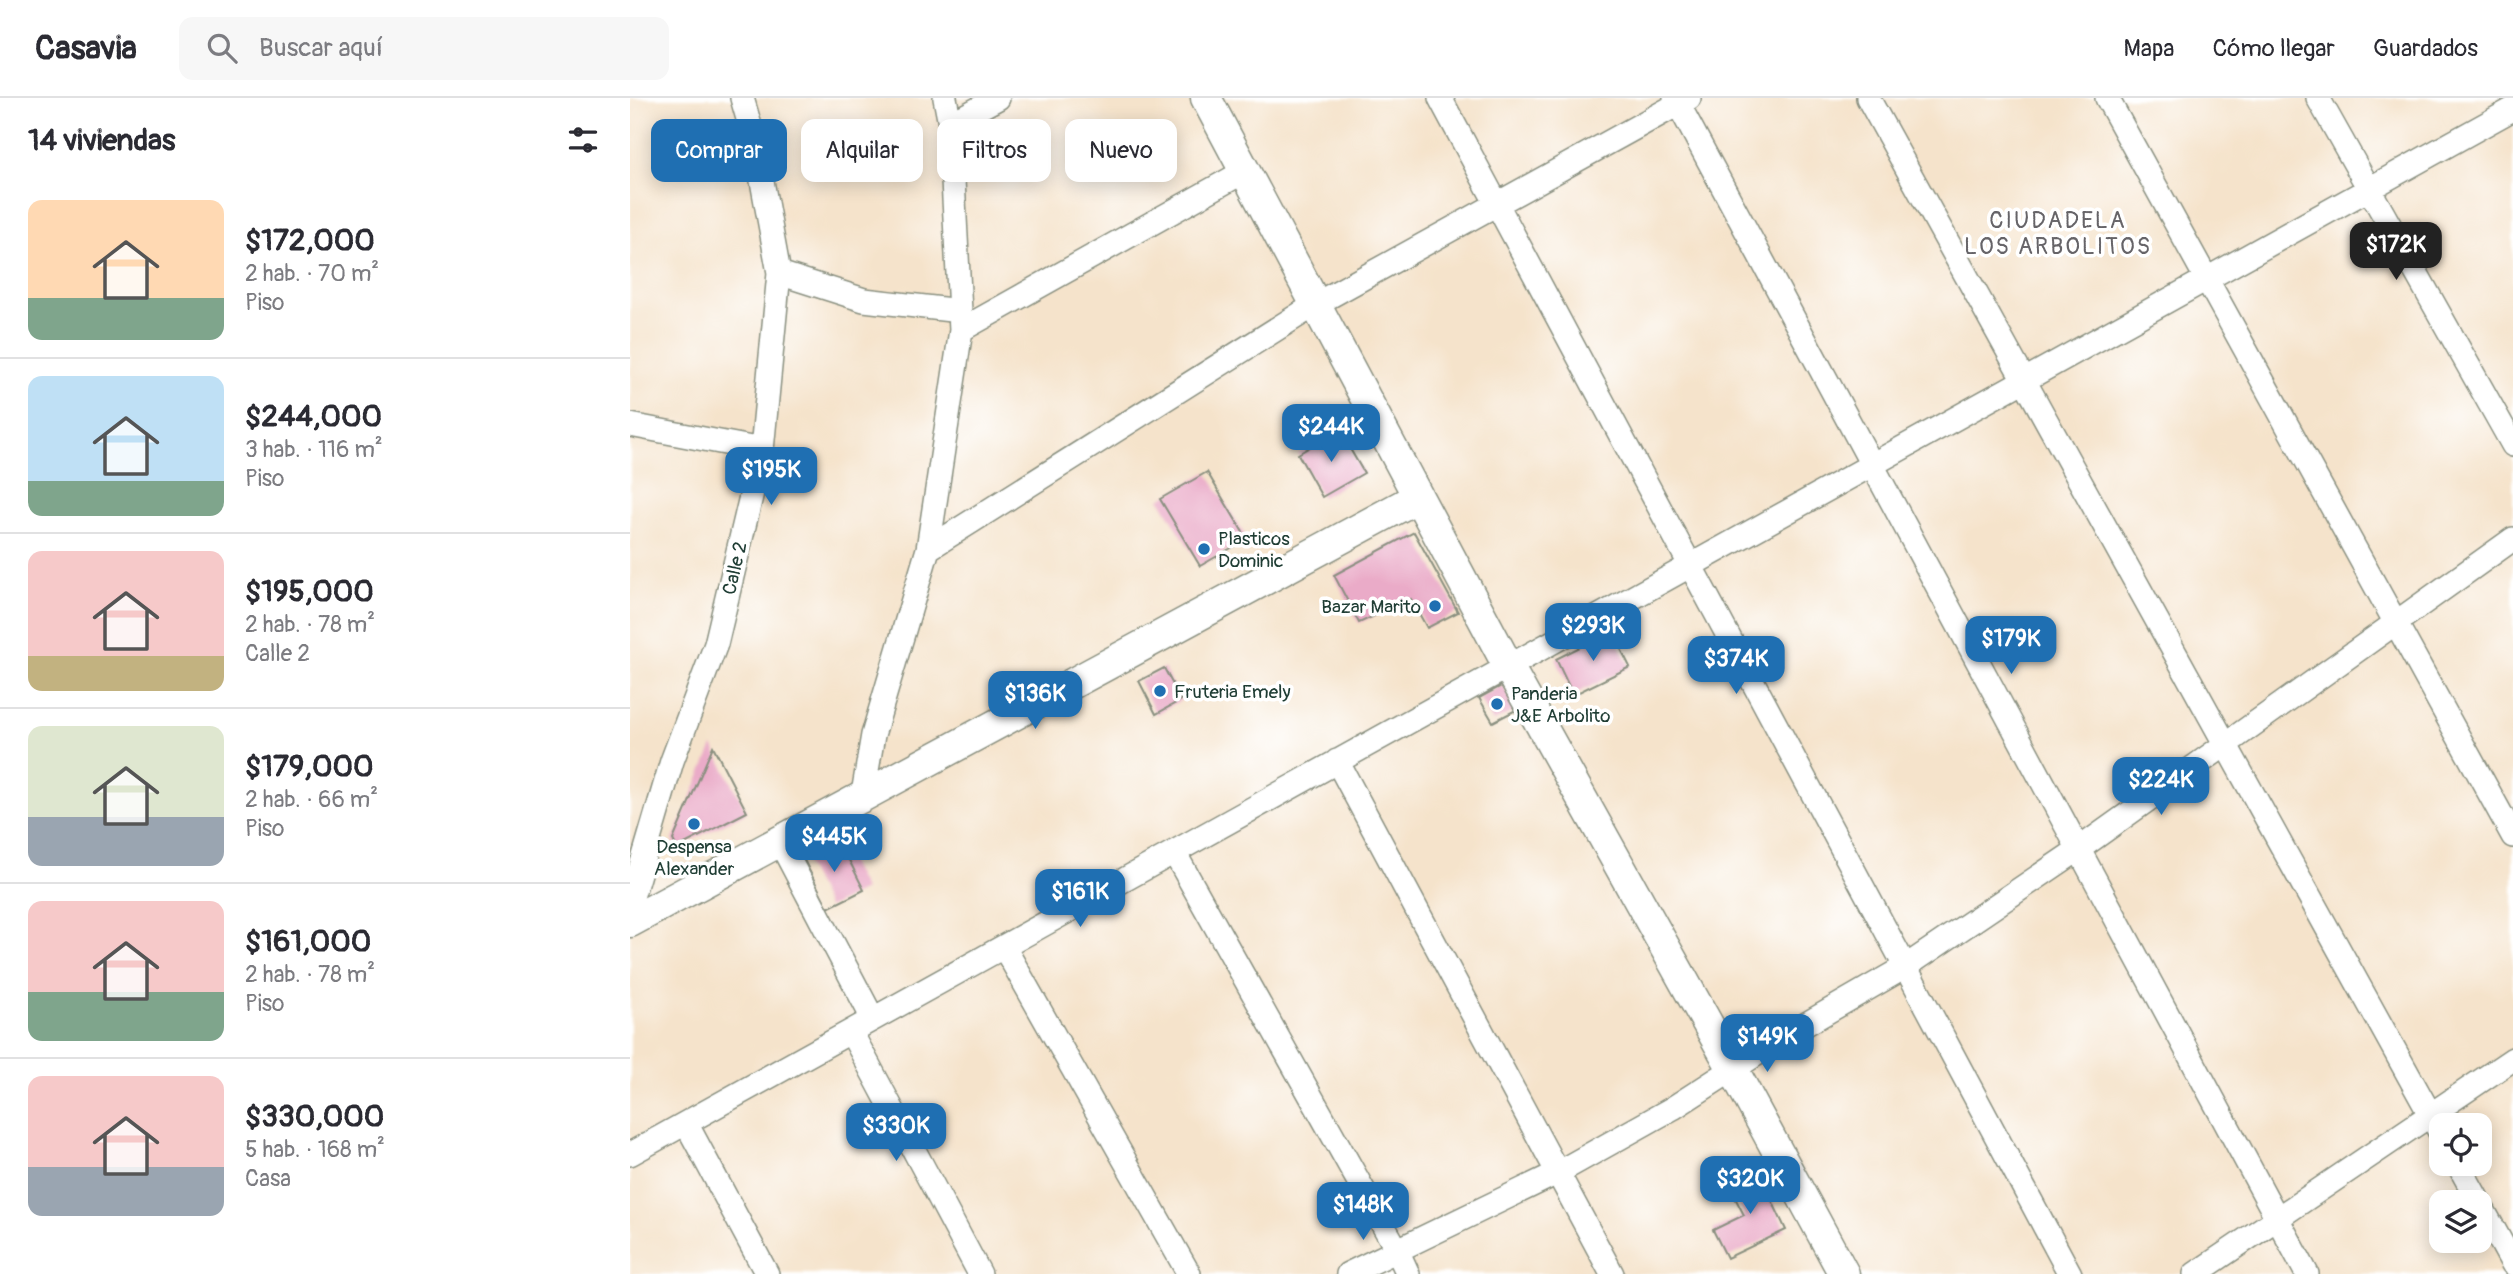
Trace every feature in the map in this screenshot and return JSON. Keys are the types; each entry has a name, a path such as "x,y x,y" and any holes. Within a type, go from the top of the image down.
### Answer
{"street":[{"name":"Calle 2","path":"630,904 672,761 716,644 762,450 779,273 755,143 742,98"},
{"path":"945,98 949,119"},
{"path":"959,119 998,98"},
{"path":"1206,98 1508,666 1734,1070 1844,1274"},
{"path":"1440,98 2070,1274"},
{"path":"1868,98 2430,1113"},
{"path":"2107,98 2513,836"},
{"path":"2318,98 2513,445"},
{"path":"928,549 1315,304 1497,205 1681,100 1872,464 2307,1274"},
{"path":"630,1154 2513,109"},
{"path":"779,273 864,300 961,321 1245,171"},
{"path":"863,794 873,735 928,549 961,321 953,182"},
{"path":"630,425 762,450"},
{"path":"630,922 1418,497"},
{"path":"1348,1274 1557,1173 1905,967 2079,849 2513,539"},
{"path":"1337,761 1612,1274"},
{"path":"780,842 873,1019"},
{"path":"1174,852 1408,1274"},
{"path":"1004,947 1189,1274"},
{"path":"850,1032 979,1274"},
{"path":"2449,1113 2513,1059"},
{"path":"686,1123 767,1274"},
{"path":"2196,1274 2277,1218 2429,1128"},
{"path":"2492,1226 2513,1264"}],"building":[{"path":"1339,430 1364,473 1322,497 1298,454"},
{"path":"1207,472 1247,539 1200,566 1160,499"},
{"path":"1414,532 1458,612 1427,628 1411,599 1359,623 1334,575"},
{"path":"1612,631 1630,667 1573,695 1556,659"},
{"name":"Fruteria Emely","path":"1164,668 1181,700 1156,714 1139,681"},
{"name":"Panderia J&E Arbolito","path":"1503,685 1516,710 1493,722 1479,698"},
{"path":"713,746 747,812 677,848 673,840"},
{"path":"839,840 864,890 828,908 803,858"},
{"path":"1757,1169 1786,1230 1727,1258 1713,1230 1744,1215 1728,1184"}],"place":[{"name":"Plasticos Dominic","path":"1204,549"},
{"name":"Bazar Marito","path":"1435,606"},
{"name":"Fruteria Emely","path":"1160,691"},
{"name":"Panderia J&E Arbolito","path":"1497,704"},
{"name":"Despensa Alexander","path":"694,824"}],"district":[{"name":"CIUDADELA LOS ARBOLITOS","path":"2058,233"}]}
